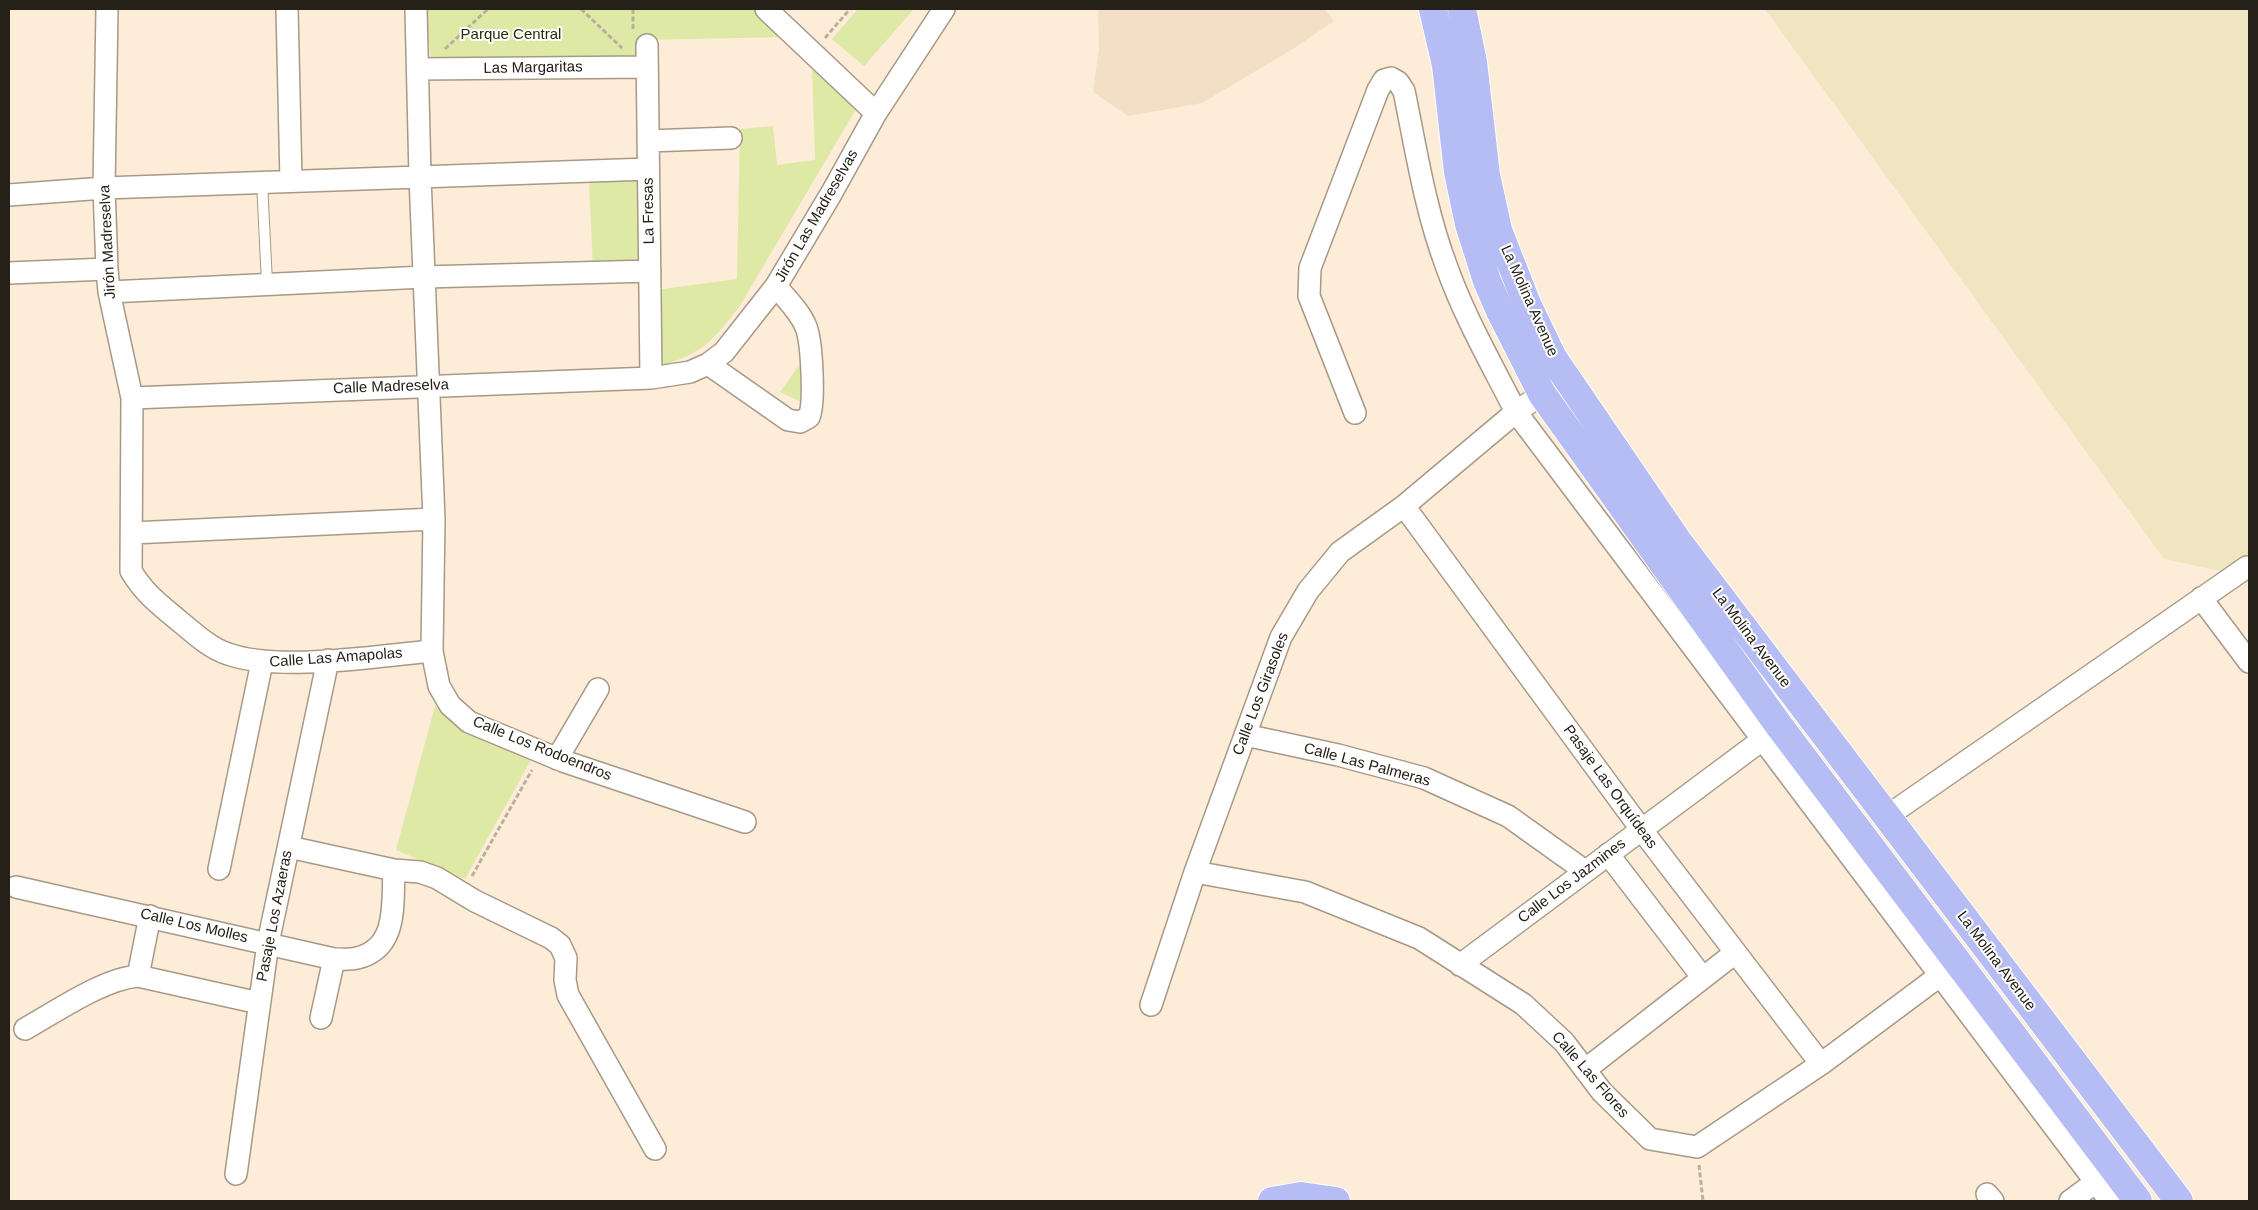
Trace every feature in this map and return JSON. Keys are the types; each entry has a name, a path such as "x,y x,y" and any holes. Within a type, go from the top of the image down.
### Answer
{"main road":[{"name":"La Molina Avenue","path":"1433,9 1446,64 1457,163 1469,224 1484,273 1500,311 1542,394 1771,733 1949,968 2138,1201"},
{"name":"La Molina Avenue","path":"1462,9 1473,62 1486,175 1498,230 1536,325 1553,358 1677,540 2179,1201"},
{"path":"1272,1201 1301,1196 1336,1201"}],"street":[{"name":"Jirón Madreselva","path":"108,9 104,188 107,269 109,292 132,398 132,533"},
{"path":"287,9 291,181"},
{"name":"Calle Los Rodoendros","path":"416,9 419,70 420,177 434,519 432,651 439,686 450,705 469,722 550,755 745,822"},
{"path":"766,9 876,113"},
{"name":"Jirón Las Madreselvas","path":"651,378 690,372 708,364 724,352 776,286 832,194 876,113 944,9"},
{"name":"La Fresas","path":"647,45 651,378"},
{"name":"Las Margaritas","path":"419,70 647,67"},
{"path":"1355,413 1309,296 1310,268 1378,90 1384,80 1391,78 1398,82 1404,91 1431,217 1445,263 1460,303 1516,412 1771,733"},
{"path":"648,141 731,138"},
{"path":"9,195 104,188 648,169"},
{"path":"9,273 107,269"},
{"path":"109,292 424,277 650,271"},
{"path":"708,364 788,420 795,422 809,417 812,406 810,340 806,326 799,313 776,286"},
{"name":"Calle Madreselva","path":"132,398 651,378"},
{"name":"Calle Los Girasoles","path":"1151,1005 1195,872 1281,637 1308,591 1340,552 1404,506 1516,412 1542,394 1570,383"},
{"name":"Pasaje Las Orquídeas","path":"1404,506 1641,829 1821,1064"},
{"path":"132,533 434,519"},
{"name":"Calle Las Amapolas","path":"132,533 132,571 142,589 206,642 227,654 262,662 328,660 432,651"},
{"path":"1886,817 2247,567"},
{"path":"2202,598 2249,662"},
{"name":"Pasaje Los Azaeras","path":"236,1174 268,943 328,660"},
{"path":"219,869 262,662"},
{"path":"550,755 598,689"},
{"name":"Calle Los Jazmines","path":"1460,964 1771,733"},
{"name":"Calle Las Palmeras","path":"1245,734 1338,755 1424,778 1508,816 1585,871"},
{"path":"289,848 394,870 420,872 437,878 462,893 551,938 560,945 566,958 565,980 568,995 656,1149"},
{"path":"1608,854 1703,978"},
{"name":"Calle Los Molles","path":"16,886 334,959 358,958 371,952 382,943 390,930 394,870"},
{"name":"Calle Las Flores","path":"1195,872 1305,892 1419,938 1523,1004 1564,1042 1586,1068 1602,1092 1650,1139 1697,1147"},
{"path":"138,976 150,916"},
{"path":"1586,1068 1735,953"},
{"path":"321,1018 334,959"},
{"path":"1697,1147 1821,1064 1949,968 2110,1201"},
{"path":"24,1029 124,977 138,976 259,1003"},
{"path":"2070,1201 2096,1182"}],"lane":[{"path":"262,182 267,284"}],"path":[{"path":"442,52 488,9"},
{"path":"581,9 627,52"},
{"path":"813,52 850,9"},
{"path":"462,893 550,755"},
{"path":"1697,1147 1703,1201"}],"shaded area":[{"path":"1098,9 1325,9 1334,21 1296,47 1202,103 1128,116 1093,92 1099,49"}],"green space":[{"name":"Parque Central","path":"426,9 758,9 789,37 639,40 638,60 431,64"},
{"path":"858,9 914,9 864,66 832,39"},
{"path":"812,63 859,104 741,304 722,328 705,345 685,357 656,368 656,290 737,279 740,129 773,126 777,165 815,160"},
{"path":"643,179 647,267 593,269 589,181"},
{"path":"810,350 820,411 780,392"},
{"path":"435,706 531,760 465,879 396,850"}],"sand":[{"path":"1765,9 2249,9 2249,577 2164,559"}]}
